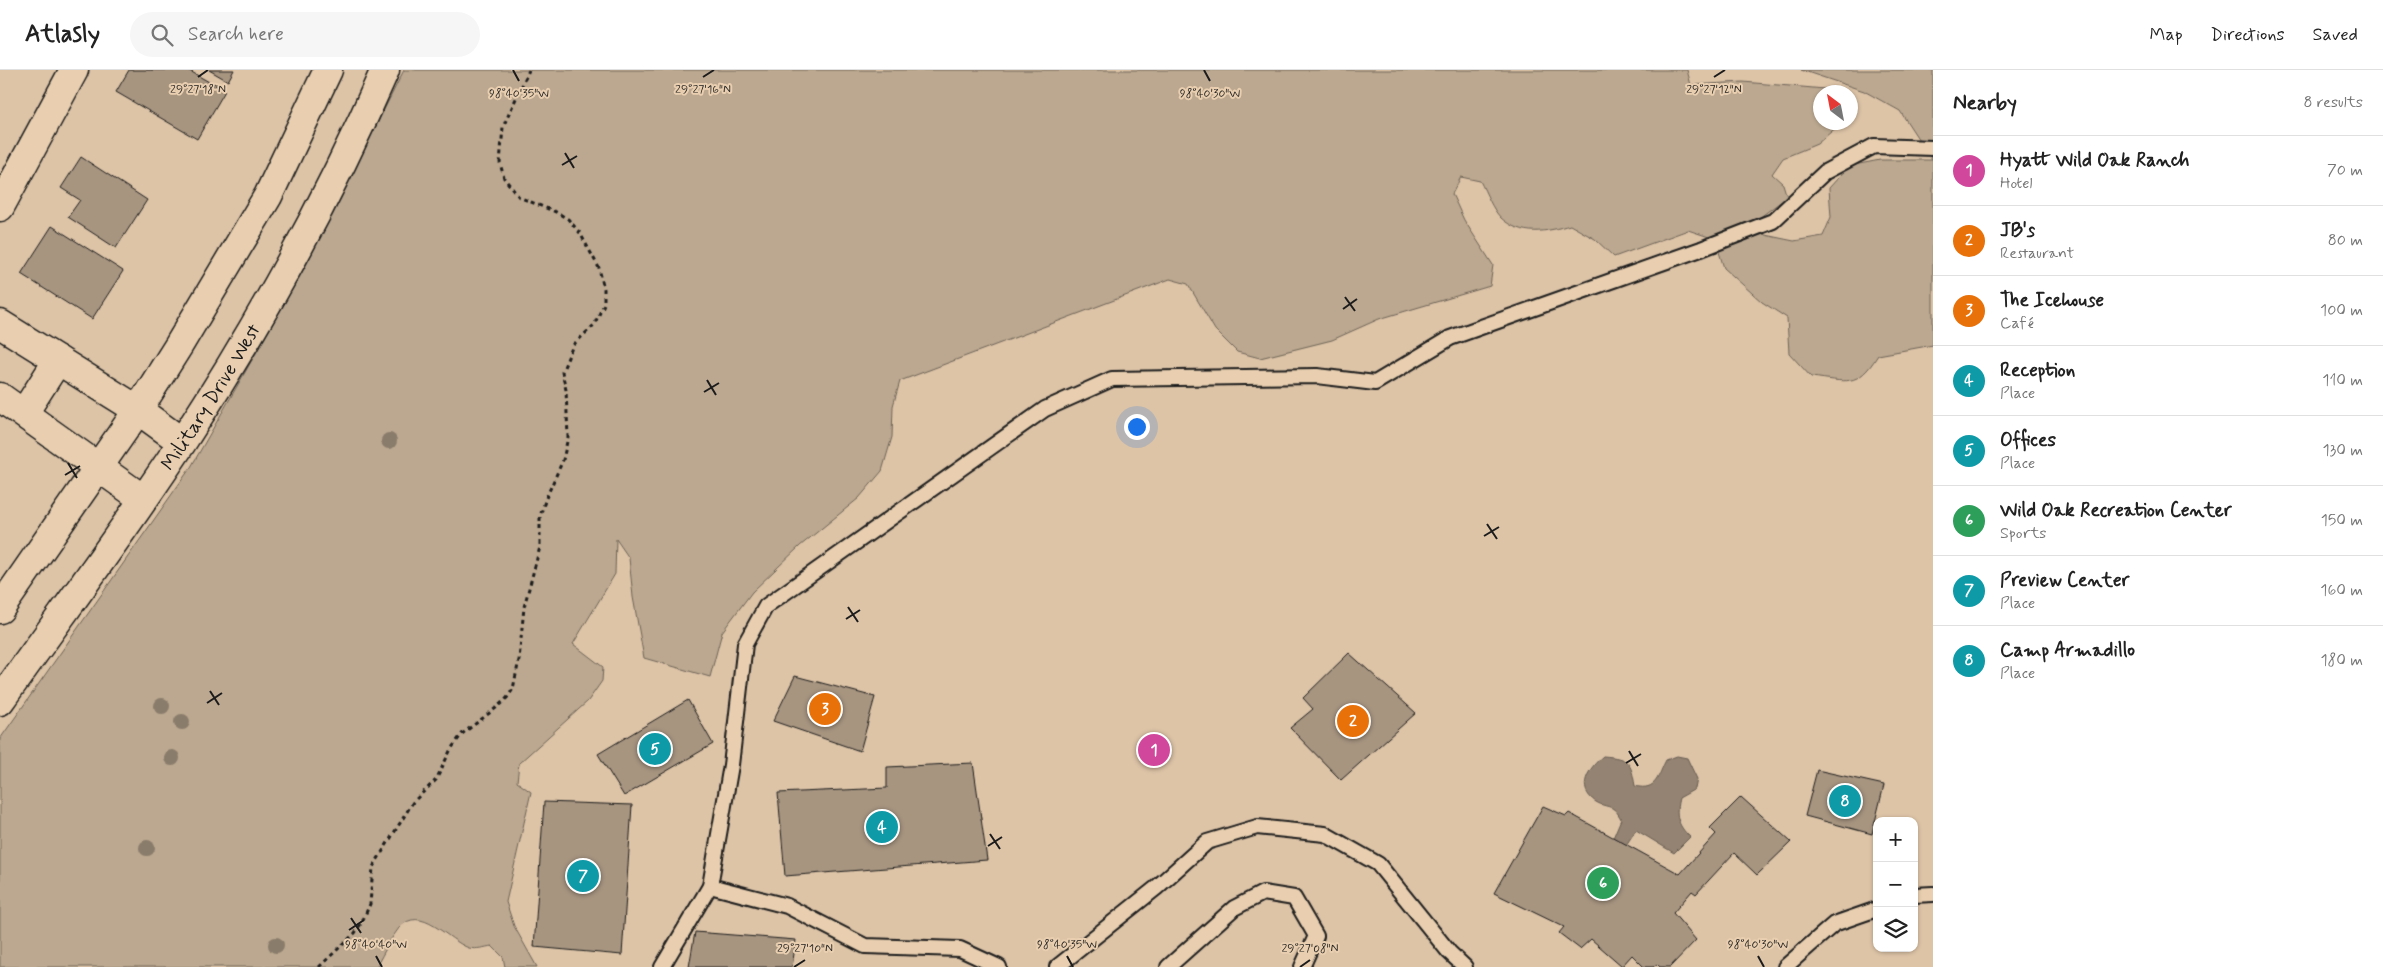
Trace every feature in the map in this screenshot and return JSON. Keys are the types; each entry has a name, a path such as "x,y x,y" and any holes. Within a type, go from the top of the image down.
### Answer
{"main road":[{"path":"0,208 74,70"},
{"path":"0,609 138,410 179,345 268,196 328,70"},
{"name":"Military Drive West","path":"0,701 143,499 219,384 316,214 384,70"},
{"path":"0,324 138,410 182,442"},
{"path":"24,413 58,360"},
{"path":"0,397 143,499"}],"lane":[{"path":"662,967 710,886 731,764 745,644 766,606 1045,409 1112,379 1316,376 1375,383 1450,338 1701,250 1773,221 1825,172 1874,146 1933,148"},
{"path":"1057,967 1156,888 1207,842 1257,827 1325,834 1378,864 1449,952 1465,967"},
{"path":"710,886 787,906 865,946 960,949 999,967"},
{"path":"1168,967 1234,908 1263,894 1294,898 1316,936 1302,967"},
{"path":"1918,895 1933,894"},
{"path":"1785,967 1834,924 1873,910"}],"path":[{"path":"319,967 355,934 362,922 370,904 373,867 413,802 436,780 451,748 462,734 508,698 513,689 519,660 524,607 540,548 540,516 563,460 568,437 566,398 562,372 573,345 594,325 604,304 604,289 599,268 580,233 568,220 556,212 519,197 504,178 500,163 503,127 529,70"}],"shaded area":[{"path":"404,70 1687,70 1691,85 1743,82 1813,88 1813,130 1833,130 1817,144 1783,158 1772,174 1783,184 1787,197 1755,221 1765,235 1794,241 1823,236 1831,217 1829,188 1849,166 1880,160 1932,160 1900,111 1858,89 1858,85 1846,85 1801,70 1933,70 1933,345 1878,355 1864,373 1850,380 1842,381 1811,377 1789,353 1787,318 1762,302 1724,268 1715,239 1688,230 1614,257 1595,239 1570,225 1552,230 1534,231 1517,228 1509,224 1495,210 1480,181 1461,177 1452,194 1464,220 1493,265 1490,286 1379,319 1332,340 1260,358 1237,352 1215,330 1188,284 1170,279 900,381 893,406 892,437 882,471 859,498 800,546 752,592 722,632 710,677 644,658 633,597 629,558 616,539 615,574 573,644 603,667 602,681 588,701 519,763 517,782 531,792 506,902 514,926 537,967 505,967 503,957 492,946 478,949 469,948 425,921 416,920 407,921 396,932 377,965 381,967 0,967 0,739 191,467 305,267"},
{"path":"1603,756 1618,758 1627,763 1632,771 1635,786 1642,787 1648,787 1656,781 1666,760 1677,756 1687,758 1697,779 1695,789 1679,798 1677,814 1682,828 1690,837 1674,853 1636,830 1626,845 1613,838 1621,819 1613,808 1596,802 1586,791 1585,784 1589,772"}],"building":[{"path":"129,70 188,70 225,91 197,139 116,92"},
{"path":"209,70 234,70 228,81"},
{"path":"81,157 147,200 116,248 68,217 80,200 61,188"},
{"path":"52,226 123,271 92,319 21,274"},
{"path":"1349,653 1416,713 1341,780 1290,728 1313,709 1303,698"},
{"path":"795,676 875,697 860,751 773,721"},
{"path":"688,700 713,744 624,796 598,754"},
{"path":"973,763 987,860 785,876 778,793 887,788 887,767"},
{"path":"1817,770 1884,785 1876,817 1873,817 1872,834 1805,816"},
{"path":"1741,797 1791,842 1757,875 1734,853 1696,894 1692,891 1673,913 1696,940 1670,967 1660,967 1657,964 1653,967 1644,967 1632,955 1622,966 1591,939 1580,949 1559,933 1564,927 1494,893 1543,806 1566,816 1569,813 1680,874 1716,834 1710,828"},
{"path":"544,802 632,805 622,955 534,947"},
{"path":"695,932 796,940 792,967 689,967"}],"place":[{"name":"The Icehouse","path":"825,709"},
{"name":"JB's","path":"1353,721"},
{"name":"Offices","path":"655,749"},
{"name":"Hyatt Wild Oak Ranch","path":"1154,750"},
{"name":"Camp Armadillo","path":"1845,801"},
{"name":"Reception","path":"882,827"},
{"name":"Preview Center","path":"583,876"},
{"name":"Wild Oak Recreation Center","path":"1603,883"}]}
